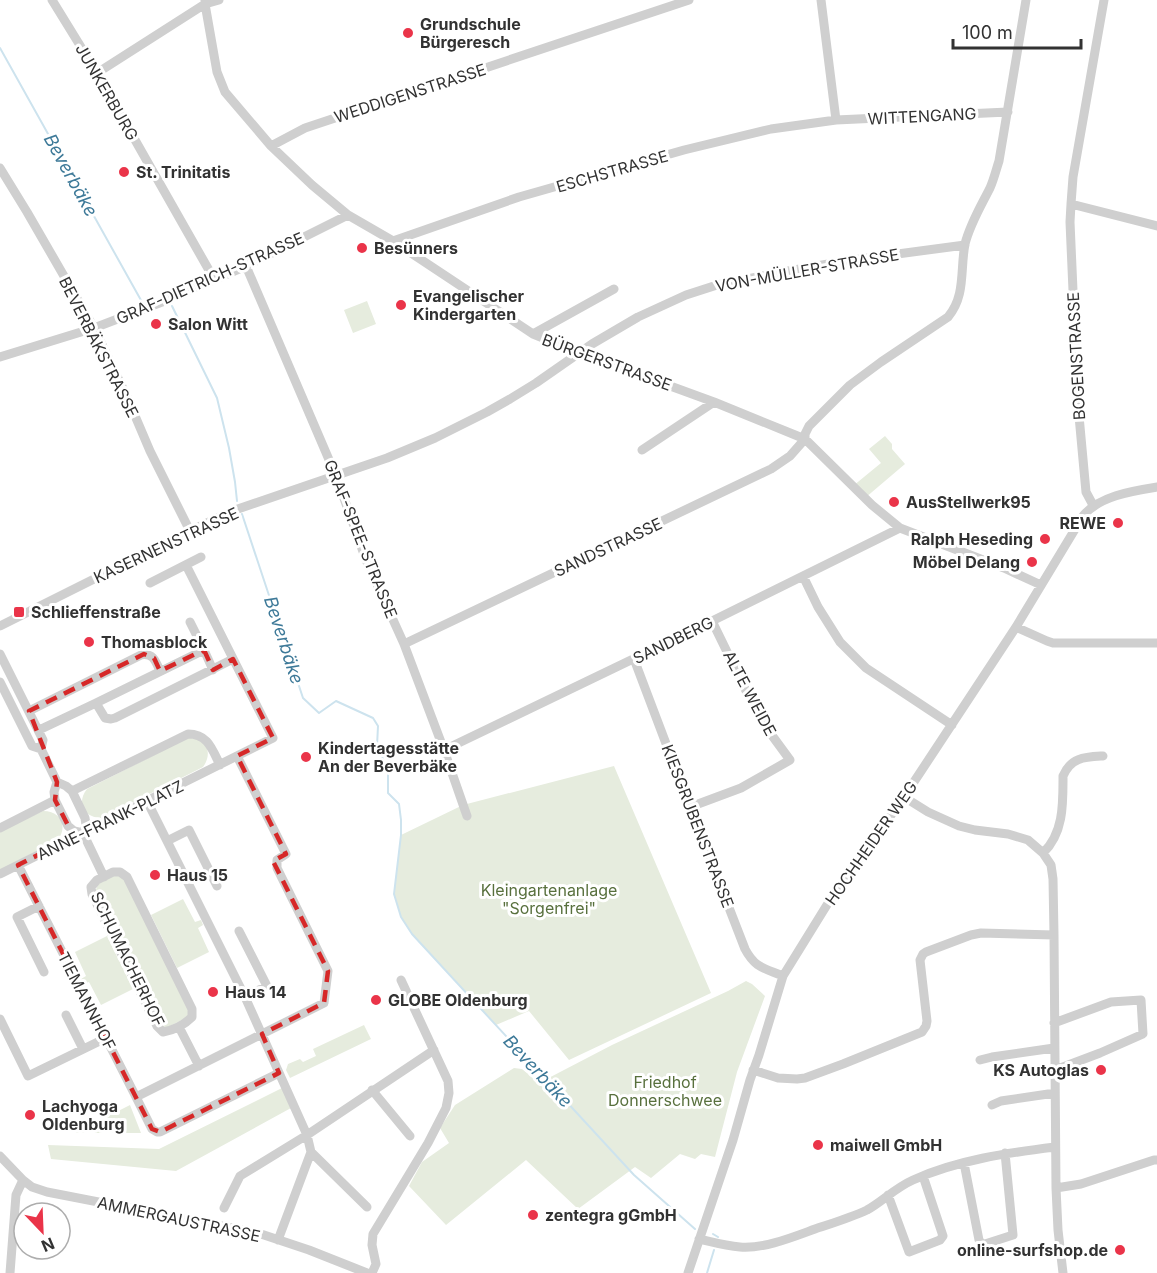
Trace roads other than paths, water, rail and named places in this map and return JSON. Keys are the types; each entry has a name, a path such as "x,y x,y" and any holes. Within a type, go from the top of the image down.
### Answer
{"street":[{"name":"JUNKERBURG","path":"52,0 97,73 214,279"},
{"path":"97,73 205,2 219,0"},
{"name":"WEDDIGENSTRASSE","path":"271,146 305,128 689,0"},
{"path":"821,0 836,120"},
{"name":"SANDSTRASSE","path":"404,644 771,469 790,456 805,439 809,426 850,385 944,321 954,310 960,293 965,245 999,161 1026,0"},
{"name":"BOGENSTRASSE","path":"1093,505 1086,492 1078,405 1070,222 1073,177 1104,0"},
{"name":"BÜRGERSTRASSE","path":"205,2 217,72 225,92 271,146 348,215 393,241 533,334 805,439 872,505 900,528 1004,568 1041,585"},
{"name":"WITTENGANG","path":"836,120 1008,112"},
{"name":"ESCHSTRASSE","path":"393,241 519,197 684,150 771,129 836,120"},
{"name":"BEVERBÄKSTRASSE","path":"0,168 94,328 150,451 190,531"},
{"path":"1071,204 1157,226"},
{"name":"GRAF-DIETRICH-STRASSE","path":"0,357 94,328 162,302 246,266 348,215"},
{"name":"VON-MÜLLER-STRASSE","path":"336,476 415,447 487,412 536,383 592,344 654,309 686,296 717,285 844,261 965,245"},
{"name":"GRAF-SPEE-STRASSE","path":"246,266 336,476 366,560 404,644 467,816"},
{"path":"533,334 614,289"},
{"path":"642,450 714,402"},
{"name":"KASERNENSTRASSE","path":"0,626 232,511 336,476"},
{"path":"1093,505 1107,498 1157,487"},
{"name":"HOCHHEIDER WEG","path":"688,1273 733,1140 783,976 830,900 904,797 1017,627 1076,527 1093,505"},
{"name":"SANDBERG","path":"444,750 900,528"},
{"path":"150,583 201,557"},
{"path":"96,703 102,715 111,719 233,660 186,564"},
{"path":"803,576 818,607 840,642 866,668 952,725"},
{"name":"ALTE WEIDE","path":"690,807 741,788 790,760 768,730 749,697 712,621"},
{"path":"190,622 213,670"},
{"path":"1017,627 1053,643 1157,643"},
{"path":"39,730 204,650"},
{"path":"0,654 44,740 41,748 57,782 72,791 85,818 86,825 83,833 74,831 68,826 55,800 54,792 57,782"},
{"path":"29,711 144,654 154,658 160,671"},
{"name":"KIESGRUBENSTRASSE","path":"634,658 746,949 756,965 783,976"},
{"name":"ANNE-FRANK-PLATZ","path":"0,874 273,738 233,660"},
{"path":"0,682 32,746 41,748"},
{"path":"72,791 188,734 195,734 206,740 220,765"},
{"path":"136,1097 324,1004 328,971 277,868 277,860 286,854 237,756"},
{"path":"1043,853 1051,846 1056,836 1063,808 1065,771 1075,760 1083,757 1103,756"},
{"path":"904,797 928,812 959,826 1011,834 1028,840 1043,853 1051,865 1054,935 1056,1188 1058,1230 1064,1273"},
{"path":"0,828 55,800"},
{"path":"147,801 262,1034 307,1135 311,1152 367,1207"},
{"path":"167,842 189,830 217,886"},
{"name":"SCHUMACHERHOF","path":"83,833 104,877"},
{"name":"TIEMANNHOF","path":"18,865 152,1129 160,1132 279,1073"},
{"name":"SCHUMACHERHOF","path":"120,872 127,877 192,1009 192,1017 187,1023 179,1026 171,1031 163,1032 157,1026 92,894 91,887 97,880 120,872"},
{"name":"TIEMANNHOF","path":"39,906 16,917 44,972"},
{"path":"239,931 267,986 244,997"},
{"path":"753,1071 778,1078 805,1078 922,1032 927,1021 921,960 926,952 961,938 981,933 1054,935"},
{"path":"372,1273 376,1264 372,1234 428,1143 448,1103 449,1093 448,1081 401,980"},
{"path":"1054,1023 1111,1002 1140,1000 1143,1034 1055,1070"},
{"name":"TIEMANNHOF","path":"66,1015 82,1049"},
{"path":"0,1019 28,1076 106,1038"},
{"name":"SCHUMACHERHOF","path":"179,1026 199,1066"},
{"path":"981,1060 1054,1048"},
{"path":"224,1208 240,1176 307,1135 434,1050"},
{"path":"372,1090 410,1136"},
{"path":"992,1105 1001,1101 1055,1093"},
{"path":"699,1239 740,1247 771,1243 850,1217 923,1176 1005,1153 1055,1147"},
{"path":"278,1240 311,1152"},
{"path":"964,1163 980,1240 985,1244 1013,1234 1005,1153"},
{"name":"AMMERGAUSTRASSE","path":"0,1156 32,1187 47,1192 258,1233 367,1273"},
{"path":"1056,1188 1081,1184 1157,1160"},
{"path":"888,1195 909,1252 940,1240 943,1236 923,1176"},
{"path":"10,1273 16,1195 23,1180"}],"waterway":[{"name":"Beverbäke","path":"0,48 142,302"},
{"name":"Beverbäke","path":"172,306 217,398 229,448 237,501"},
{"name":"Beverbäke","path":"242,514 303,698 319,713 336,701 373,718 378,726 377,746 388,770 388,793 399,804 401,820 394,894 401,917 412,934 634,1175 695,1229"},
{"name":"Beverbäke","path":"713,1234 718,1237"},
{"name":"Beverbäke","path":"707,1273 714,1250"}],"place":[{"name":"Grundschule Bürgeresch","path":"408,33"},
{"name":"St. Trinitatis","path":"124,172"},
{"name":"Besünners","path":"362,248"},
{"name":"Evangelischer Kindergarten","path":"401,305"},
{"name":"Salon Witt","path":"156,324"},
{"name":"AusStellwerk95","path":"894,502"},
{"name":"REWE","path":"1118,523"},
{"name":"Ralph Heseding","path":"1045,539"},
{"name":"Möbel Delang","path":"1032,562"},
{"name":"Schlieffenstraße","path":"19,612"},
{"name":"Thomasblock","path":"89,642"},
{"name":"Kindertagesstätte An der Beverbäke","path":"306,757"},
{"name":"Haus 15","path":"155,875"},
{"name":"Haus 14","path":"213,992"},
{"name":"GLOBE Oldenburg","path":"376,1000"},
{"name":"KS Autoglas","path":"1101,1070"},
{"name":"Lachyoga Oldenburg","path":"30,1115"},
{"name":"maiwell GmbH","path":"818,1145"},
{"name":"zentegra gGmbH","path":"533,1215"},
{"name":"online-surfshop.de","path":"1120,1250"}],"park label":[{"name":"Kleingartenanlage \"Sorgenfrei\"","path":"549,899"},
{"name":"Friedhof Donnerschwee","path":"665,1091"}]}
